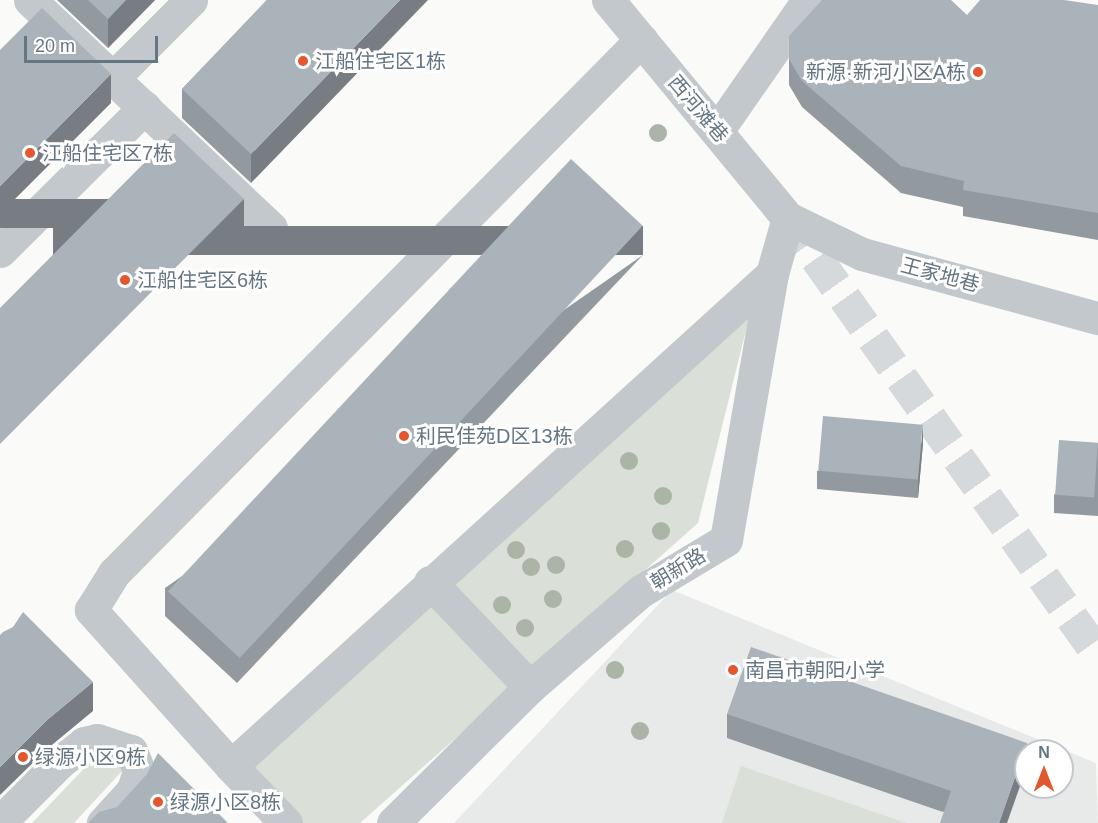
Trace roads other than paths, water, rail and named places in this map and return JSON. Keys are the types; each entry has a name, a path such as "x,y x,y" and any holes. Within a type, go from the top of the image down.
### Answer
{"street":[{"path":"30,0 271,228"},
{"path":"114,77 191,0"},
{"name":"西河滩巷","path":"608,0 788,218"},
{"path":"717,131 808,0"},
{"path":"286,823 231,766 91,610 114,573 640,40"},
{"path":"0,251 145,107"},
{"name":"朝新路","path":"393,823 530,687 641,591 726,540 772,274 788,218"},
{"name":"王家地巷","path":"788,218 862,254 1098,318"},
{"path":"231,766 430,582 772,274"},
{"path":"430,582 530,687"},
{"path":"0,822 60,762 84,743 97,740 131,751 139,771 133,790 103,823"}],"tunnel":[{"path":"788,218 1098,654"}],"place":[{"name":"江船住宅区1栋","path":"303,61"},
{"name":"新源·新河小区A栋","path":"978,72"},
{"name":"江船住宅区7栋","path":"30,153"},
{"name":"江船住宅区6栋","path":"125,280"},
{"name":"利民佳苑D区13栋","path":"404,436"},
{"name":"南昌市朝阳小学","path":"733,670"},
{"name":"绿源小区9栋","path":"23,757"},
{"name":"绿源小区8栋","path":"158,802"}]}
